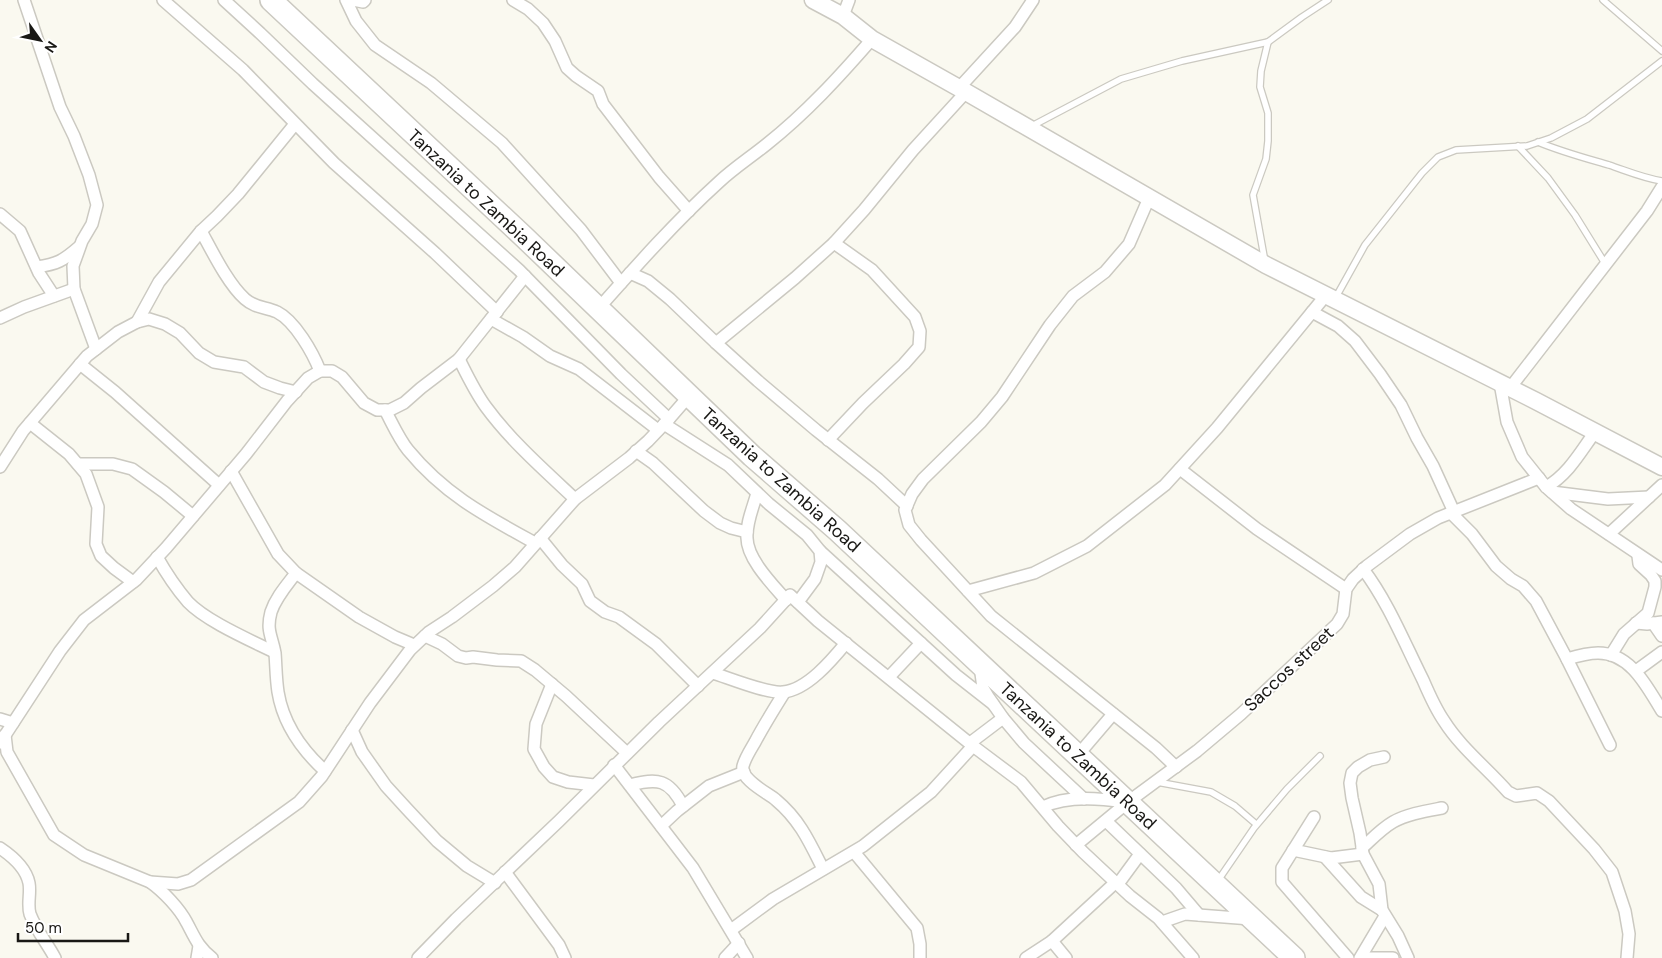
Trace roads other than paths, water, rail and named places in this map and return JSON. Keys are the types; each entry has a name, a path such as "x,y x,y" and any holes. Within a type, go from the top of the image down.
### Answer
{"highway":[{"name":"Tanzania to Zambia Road","path":"271,0 516,230 752,456 845,537 1128,802 1252,919 1285,955"}],"street":[{"path":"24,0 60,107 74,136 89,175 97,205 92,224 80,246 73,266 74,289 96,349"},
{"path":"163,0 243,70 334,163 435,253 494,316 550,356 579,369 663,425 728,465 757,493 807,535 820,551 956,675 993,704"},
{"path":"224,0 313,84 525,276 621,374 663,425"},
{"path":"346,0 356,21 375,45 430,83 502,143 581,230 621,283"},
{"path":"353,0 363,2 366,0"},
{"path":"513,0 528,9 543,23 555,41 567,68 598,91 603,104 659,177 689,211"},
{"path":"814,0 843,16 872,39 1266,265 1505,385 1662,467"},
{"path":"843,16 850,0"},
{"path":"716,343 834,243 864,210 1015,27 1033,0"},
{"path":"598,309 660,240 689,211 720,181 768,144 805,111 836,81 872,39"},
{"path":"137,322 159,282 201,231 238,194 295,124"},
{"path":"1662,187 1647,211 1606,265 1505,385 1507,422 1522,457 1546,486 1571,509 1662,570"},
{"path":"1149,198 1129,244 1105,272 1073,296 1050,325 1002,397 981,422 923,480 912,494 906,510 909,525 921,540 991,616 1156,748 1176,767"},
{"path":"0,214 20,231 37,267 54,296"},
{"path":"201,231 230,280 244,298 254,306 283,315 312,351 320,371"},
{"path":"828,440 904,364 918,347 920,331 915,317 872,270 834,243"},
{"path":"37,267 55,264 68,257 80,246"},
{"path":"630,273 648,281 670,299 716,343 828,440 878,479 907,506"},
{"path":"212,958 199,946 181,913 158,888 150,882 84,855 54,835 2,739 60,651 84,620 133,582 157,557 220,486 308,378 320,371 332,371 342,377 364,403 377,410 390,410 404,403 459,359 525,276"},
{"path":"0,318 74,289"},
{"path":"968,591 1034,573 1087,546 1165,485 1217,428 1312,312 1330,297"},
{"path":"1312,312 1338,326 1349,336 1380,374 1401,405 1433,466 1452,512 1472,534 1496,566 1511,579 1523,586 1536,600 1610,745"},
{"path":"0,467 23,431 80,364 118,332 137,322 149,319 166,324 180,333 199,353 214,362 244,367 264,382 296,392"},
{"path":"459,359 486,407 530,458 575,499"},
{"path":"80,364 115,392 220,486"},
{"path":"150,882 178,884 191,880 299,802 325,771 370,703 410,650 424,636 493,586 515,567 575,499 636,452 689,396"},
{"path":"385,410 407,449 438,483 482,514 538,541 582,584 590,601 605,612 619,617 656,644 698,686"},
{"path":"30,423 69,454 86,474 98,507 96,544 100,556 133,582"},
{"path":"1180,469 1256,529 1346,589 1353,578 1363,569 1410,534 1438,518 1452,512 1546,486 1554,482 1567,470 1595,432"},
{"path":"636,452 653,463 704,511 720,523 747,532"},
{"path":"78,464 114,464 132,469 193,516"},
{"path":"232,471 278,554 296,573 359,617 414,646"},
{"path":"1609,534 1662,485"},
{"path":"1546,486 1608,499 1649,497"},
{"path":"757,493 746,540 750,553 763,573 786,600"},
{"path":"798,602 815,579 821,562 820,551"},
{"path":"1611,655 1624,634 1648,612 1655,587 1651,575 1639,564 1638,554"},
{"path":"157,557 172,582 189,603 211,619 274,652"},
{"path":"1363,569 1377,587 1444,721 1465,748 1508,792 1516,796 1536,793 1549,801 1594,849 1612,872 1625,911 1629,934 1627,958"},
{"path":"296,573 279,595 272,610 268,628 274,652 278,693 288,724 304,748 325,771"},
{"name":"Saccos street","path":"1076,845 1241,714 1338,624 1344,614 1346,589"},
{"path":"418,958 614,765 713,673 790,596 971,745 1021,782 1076,845 1162,922 1193,958"},
{"path":"1636,623 1657,622 1662,636"},
{"path":"424,636 442,644 458,656 521,661 552,684 627,753"},
{"path":"713,673 773,692 784,692 797,688 809,680 827,665 846,643"},
{"path":"889,677 921,643"},
{"path":"1636,671 1662,652"},
{"path":"1567,659 1599,653 1611,655 1626,663 1636,671 1662,710"},
{"path":"980,664 983,688 1003,718 1024,743 1084,800"},
{"path":"552,684 536,724 534,749 544,767 553,777 568,782 594,785"},
{"path":"784,692 750,751 743,766 744,772 754,785 776,800 791,814 806,834 823,870"},
{"path":"1078,755 1113,714"},
{"path":"0,718 13,722"},
{"path":"731,930 773,899 864,846 931,792 971,745 1003,718"},
{"path":"352,730 362,752 386,786 407,809 437,841 468,866 494,882"},
{"path":"1384,757 1370,760 1358,767 1352,773 1350,783 1363,851 1379,884 1384,913 1408,958"},
{"path":"614,765 693,868 747,958"},
{"path":"661,826 708,786 744,772"},
{"path":"630,785 661,781 677,795 683,806"},
{"path":"1043,807 1059,802 1100,798 1128,802"},
{"path":"1293,850 1325,857 1347,857 1363,851 1382,830 1394,822 1421,812 1442,808"},
{"path":"1314,818 1282,868 1282,882 1348,958"},
{"path":"1106,820 1176,888 1198,915"},
{"path":"0,848 13,858 24,872 29,883 29,911 55,958"},
{"path":"854,852 917,928 920,958"},
{"path":"1026,958 1052,941 1117,883 1140,854"},
{"path":"1325,857 1361,898 1384,913"},
{"path":"505,872 559,945 565,958"},
{"path":"1360,958 1384,913"},
{"path":"1162,922 1185,914 1252,919"},
{"path":"1052,941 1066,958"},
{"path":"725,958 739,943"},
{"path":"197,958 199,946"},
{"path":"1368,958 1393,958"}],"lane":[{"path":"1028,128 1121,80 1182,61 1268,42 1302,16 1328,0"},
{"path":"1603,0 1662,51"},
{"path":"1266,265 1253,195 1266,160 1268,141 1268,113 1260,87 1261,70 1268,42"},
{"path":"1330,297 1365,245 1422,173 1438,157 1456,150 1527,146 1551,138 1587,119 1662,61"},
{"path":"1538,142 1560,152 1662,181"},
{"path":"1518,146 1548,178 1576,215 1606,265"},
{"path":"1215,885 1256,824 1320,756"},
{"path":"1155,782 1211,792 1235,806 1256,824"}]}
